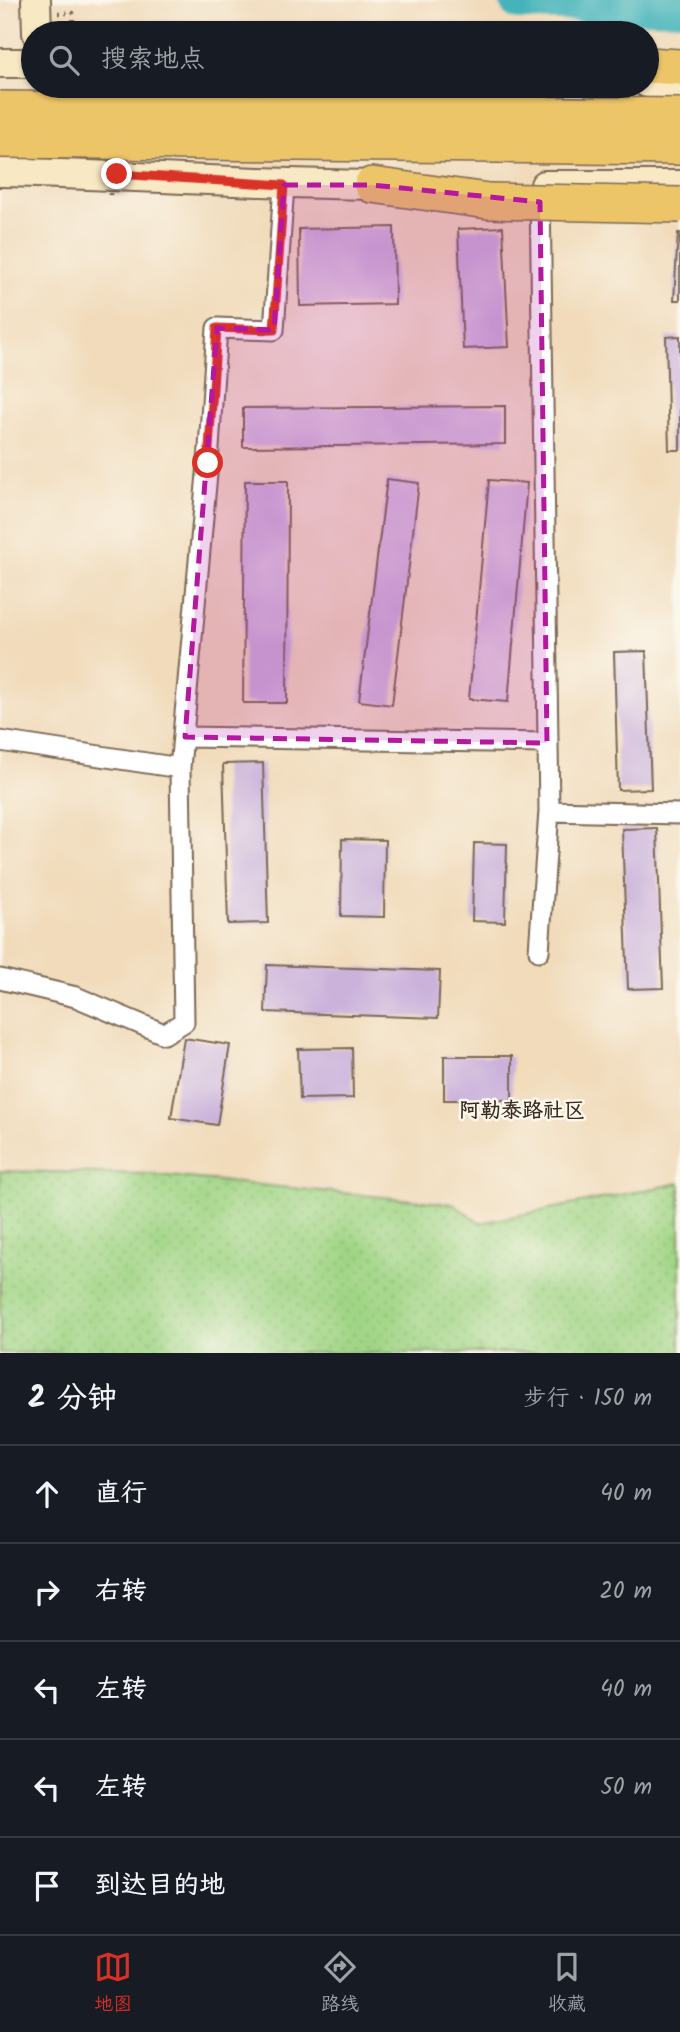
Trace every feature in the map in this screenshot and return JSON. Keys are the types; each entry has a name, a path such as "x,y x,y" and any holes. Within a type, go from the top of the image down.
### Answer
{"highway":[{"path":"659,65 680,66"},
{"path":"0,109 680,116"},
{"path":"0,141 680,148"},
{"path":"372,185 488,201 680,205"}],"main road":[{"path":"36,0 37,21"},
{"path":"0,63 21,63"},
{"path":"659,83 680,84"},
{"path":"39,98 40,173"},
{"path":"0,172 117,174 284,185 680,186"}],"street":[{"path":"0,979 76,997 164,1034 184,1022 180,768 185,737 217,328 274,330 284,185"},
{"path":"539,951 549,811 540,186"},
{"path":"185,737 547,743"},
{"path":"0,741 180,768"},
{"path":"549,811 680,814"}],"path":[{"path":"73,13 73,21"}],"highlighted area":[{"path":"284,185 372,185 540,202 547,743 185,737 217,328 274,330"}],"green space":[{"path":"0,1171 148,1174 453,1204 481,1223 680,1183 680,1353 0,1353"}],"building":[{"path":"394,227 395,304 300,306 299,229"},
{"path":"503,227 509,347 463,349 458,229"},
{"path":"678,233 680,300 674,300"},
{"path":"680,336 680,450 669,450 666,337"},
{"path":"505,406 505,444 243,447 243,408"},
{"path":"387,479 419,483 392,705 359,701"},
{"path":"489,480 527,483 508,702 469,699"},
{"path":"245,481 288,481 287,703 243,703"},
{"path":"646,651 651,789 618,790 614,652"},
{"path":"263,763 268,923 228,924 223,764"},
{"path":"657,828 663,988 628,989 622,829"},
{"path":"342,839 385,840 384,917 341,916"},
{"path":"474,843 507,844 505,922 472,921"},
{"path":"267,965 440,971 438,1018 265,1012"},
{"path":"184,1038 230,1045 217,1125 171,1118"},
{"path":"352,1048 353,1098 300,1099 298,1049"},
{"path":"444,1056 512,1056 512,1100 444,1100"}],"waterway":[{"path":"519,0 680,4"}],"district":[{"name":"阿勒泰路社区","path":"522,1110"}],"route":[{"path":"117,174 284,185 274,330 217,328 208,463"}]}
